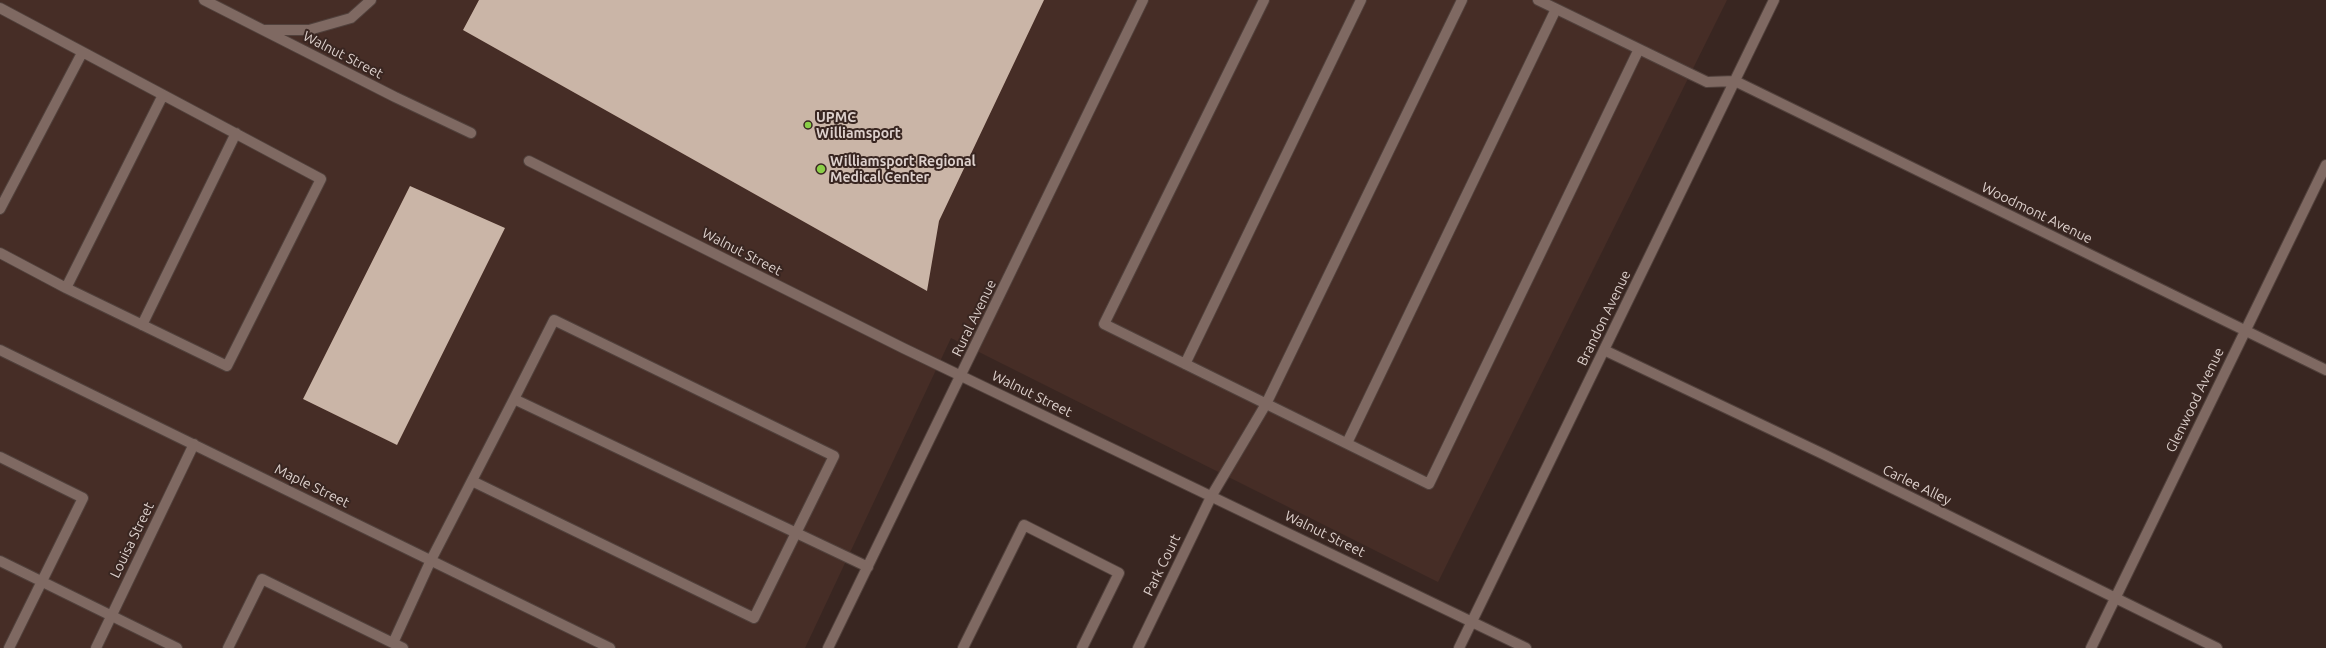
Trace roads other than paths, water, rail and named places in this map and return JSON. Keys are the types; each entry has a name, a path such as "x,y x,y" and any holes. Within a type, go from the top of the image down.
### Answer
{"street":[{"name":"Walnut Street","path":"204,0 260,30 471,133"},
{"path":"260,30 308,30 351,18 371,0"},
{"name":"Rural Avenue","path":"828,648 962,376 1143,0"},
{"path":"1264,0 1104,324 1429,484 1639,49"},
{"path":"1185,364 1361,0"},
{"name":"Park Court","path":"1138,648 1212,495 1266,404 1462,0"},
{"path":"1538,0 1707,82 1735,81"},
{"name":"Brandon Avenue","path":"1459,648 1774,0"},
{"path":"0,8 321,179 227,366 66,288 0,253"},
{"path":"1347,443 1556,9"},
{"path":"0,209 82,52"},
{"name":"Woodmont Avenue","path":"1735,81 2326,370"},
{"path":"66,288 163,95"},
{"path":"142,325 236,133"},
{"name":"Walnut Street","path":"529,161 962,376 1212,495 1526,648"},
{"name":"Glenwood Avenue","path":"2091,648 2244,330 2326,165"},
{"path":"393,643 431,560 554,320 834,456 754,618 472,481"},
{"name":"Maple Street","path":"0,350 610,648"},
{"name":"Carlee Alley","path":"1604,350 1823,454 2216,648"},
{"path":"514,399 868,567"},
{"name":"Louisa Street","path":"96,648 194,444"},
{"path":"0,457 83,498 9,648"},
{"path":"963,648 1024,525 1120,573 1082,648"},
{"path":"0,561 177,648"},
{"path":"228,648 262,579 404,648"}],"place":[{"name":"UPMC Williamsport","path":"808,125"},
{"name":"Williamsport Regional Medical Center","path":"821,169"}]}
